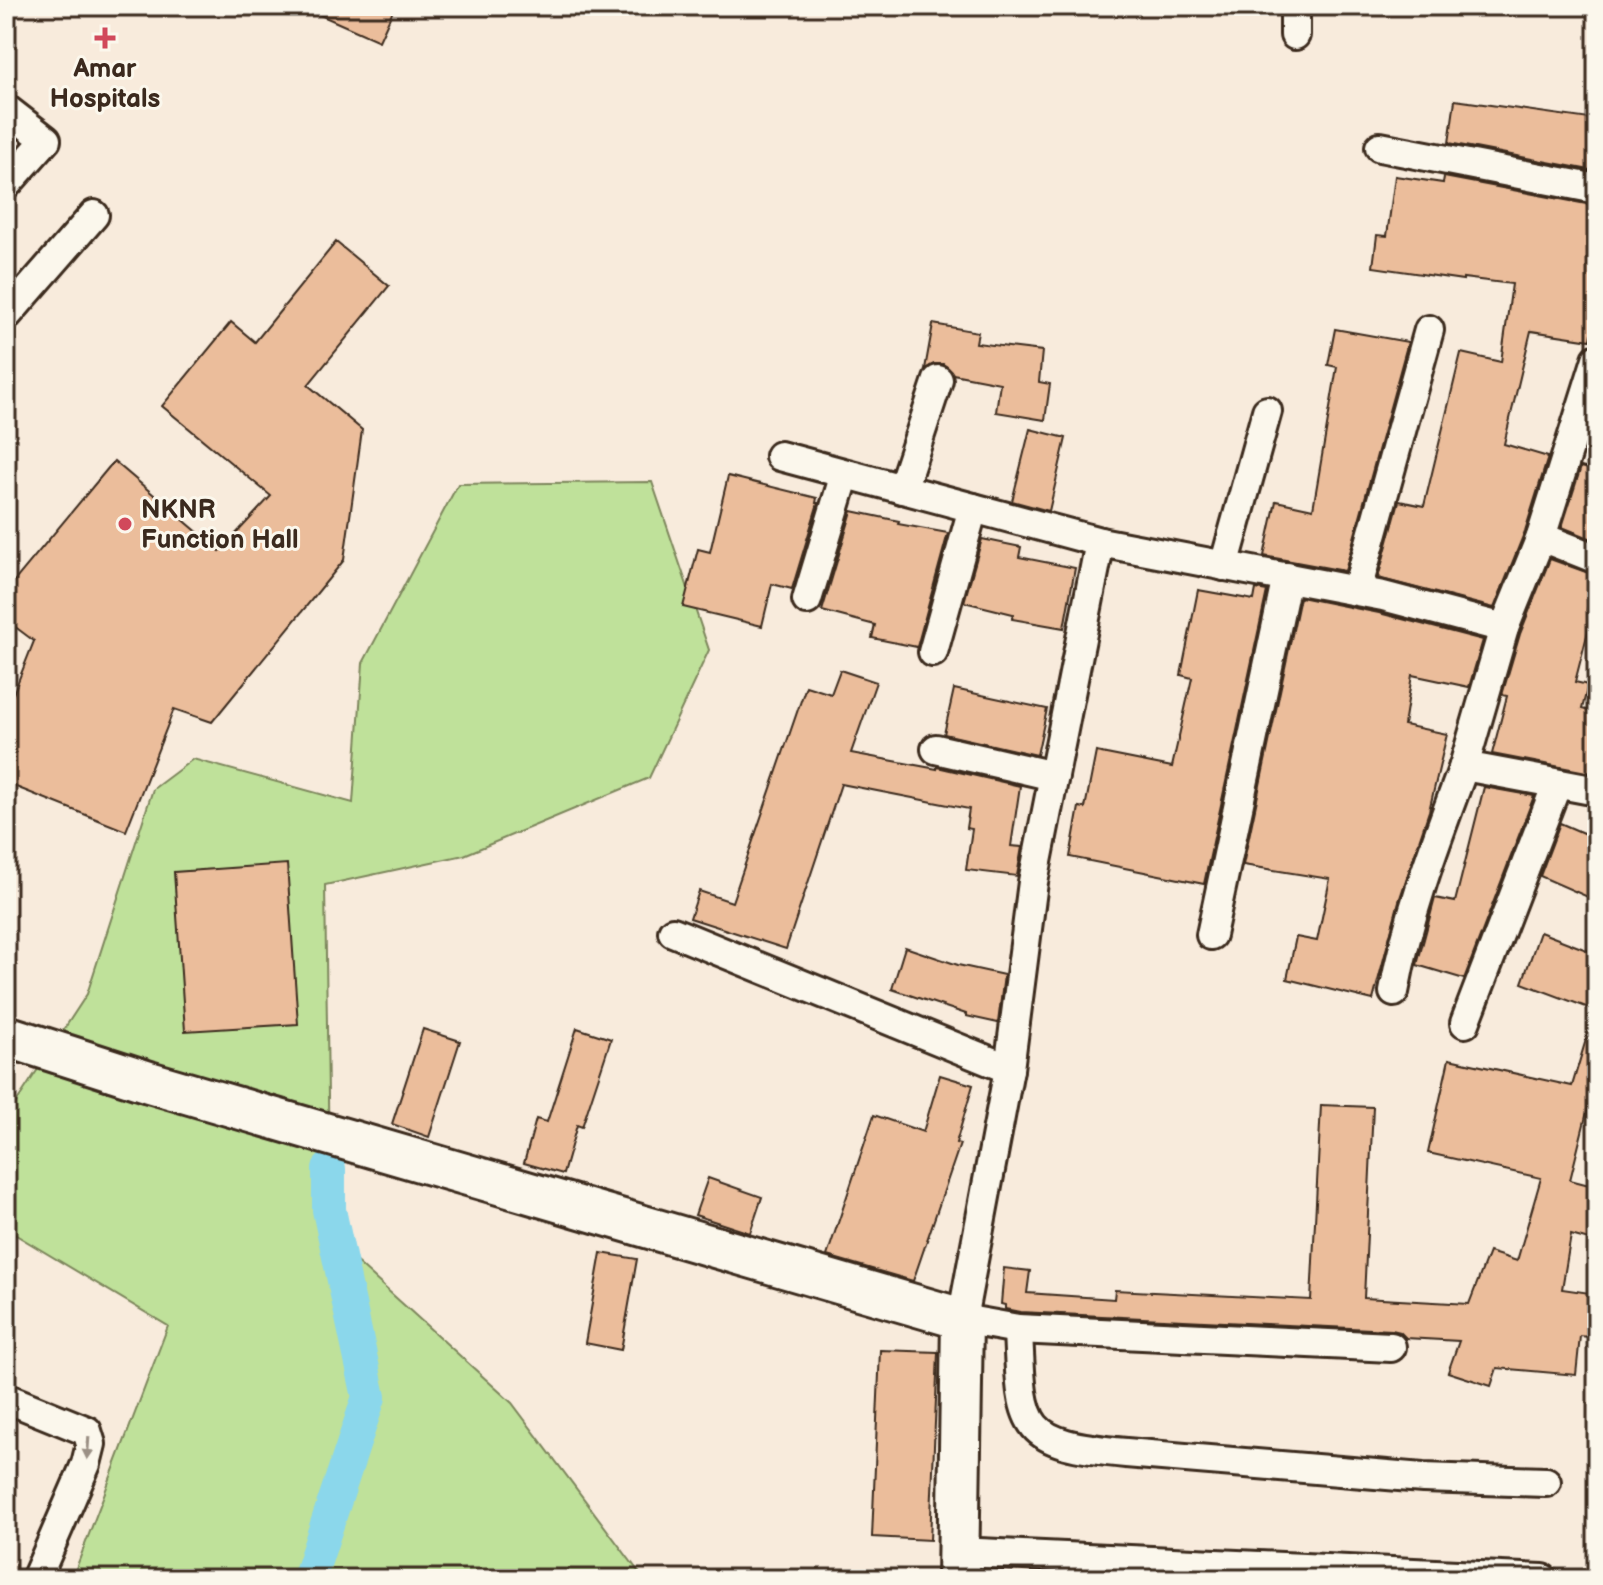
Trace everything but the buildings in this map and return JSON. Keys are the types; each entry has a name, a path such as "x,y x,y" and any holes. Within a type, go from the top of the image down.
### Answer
{"street":[{"path":"1295,6 1295,35"},
{"path":"6,109 46,140 6,185"},
{"path":"1380,147 1597,189"},
{"path":"6,316 94,215"},
{"path":"1357,590 1429,330"},
{"path":"1394,992 1412,913 1432,849 1464,766 1504,628 1541,537 1592,390 1597,359"},
{"path":"902,489 938,380"},
{"path":"1224,566 1267,411"},
{"path":"780,456 1100,542 1357,590 1504,628"},
{"path":"807,600 845,474"},
{"path":"933,652 973,508"},
{"path":"1541,537 1597,559"},
{"path":"1100,542 1033,882 1009,1069 962,1319 958,1566 1543,1579"},
{"path":"1211,935 1287,577"},
{"path":"936,749 1054,776"},
{"path":"1464,766 1597,791"},
{"path":"1465,1023 1557,784"},
{"path":"673,932 1009,1069"},
{"path":"6,1036 149,1082 962,1319 1018,1329 1391,1347"},
{"path":"1018,1329 1020,1393 1036,1430 1050,1439 1085,1449 1142,1454 1423,1478 1475,1477 1546,1482"},
{"path":"6,1398 87,1431 91,1444 86,1464 36,1579"}],"green space":[{"path":"652,482 709,650 649,778 464,855 325,885 330,1238 512,1403 644,1579 72,1579 168,1326 6,1229 6,1118 87,994 153,789 193,759 353,803 363,663 458,484"}],"waterway":[{"path":"309,1579 369,1397 329,1210 329,1169"}],"place":[{"name":"Amar Hospitals","path":"105,38"},
{"name":"NKNR Function Hall","path":"125,524"}]}
